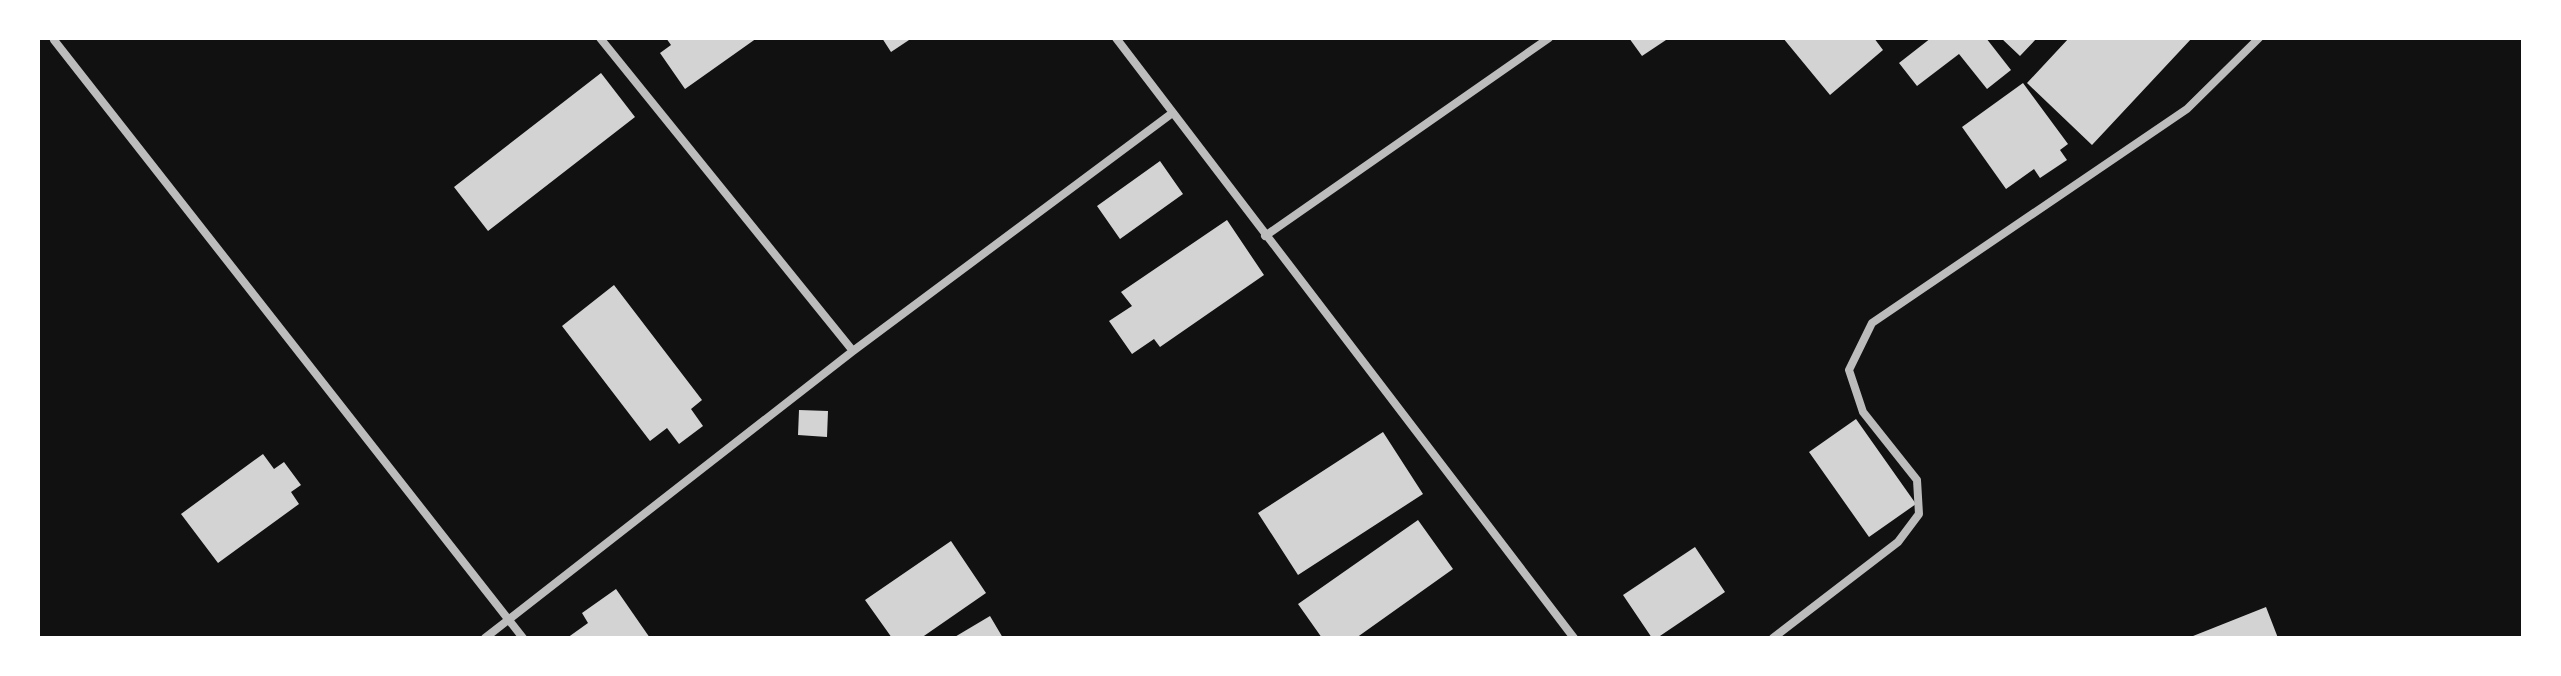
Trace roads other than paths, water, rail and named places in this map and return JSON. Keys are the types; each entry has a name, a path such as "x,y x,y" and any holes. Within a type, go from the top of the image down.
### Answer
{"street":[{"path":"600,38 853,351"},
{"path":"1116,38 1574,638"},
{"path":"1265,236 1549,38"},
{"path":"1773,638 1898,542 1919,514 1917,480 1863,412 1849,370 1872,323 2187,109 2259,38"},
{"path":"54,40 523,638"},
{"path":"485,638 853,351 1171,114"}]}
